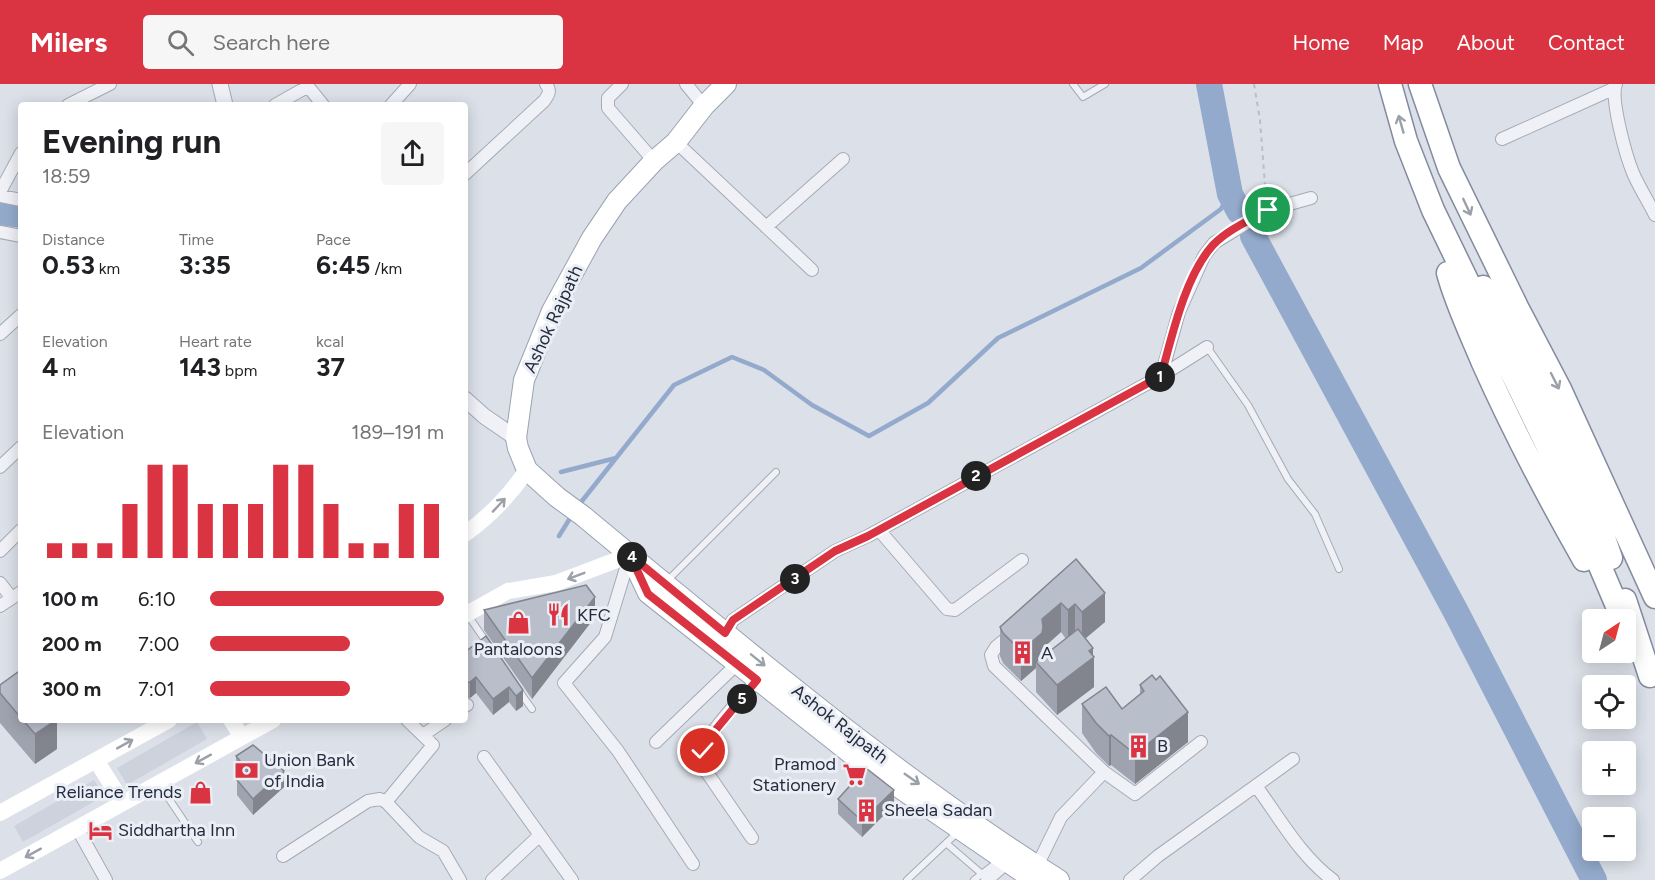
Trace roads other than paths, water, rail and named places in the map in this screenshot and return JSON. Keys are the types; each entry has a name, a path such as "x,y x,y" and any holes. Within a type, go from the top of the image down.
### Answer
{"highway":[{"path":"1390,84 1406,141 1433,210 1558,470 1615,609"},
{"path":"1420,84 1449,168 1517,308 1560,389 1655,597"},
{"path":"1433,210 1516,341 1545,397 1583,481 1652,680"},
{"path":"1623,527 1655,569"},
{"path":"1623,527 1655,575"},
{"path":"1623,527 1655,587"},
{"path":"1623,527 1639,577 1655,616"},
{"path":"1636,647 1652,680"},
{"path":"1636,651 1652,680"}],"main road":[{"name":"Ashok Rajpath","path":"726,84 704,106 676,142 654,161 617,201 592,238 552,311 524,380 516,438 518,448 527,470 557,497 1008,858"},
{"path":"468,532 492,512 514,489 527,470"},
{"name":"Ashok Rajpath","path":"630,555 648,594 953,837 1008,858 1036,873 1059,880"},
{"path":"468,613 508,591 556,583 630,555"},
{"path":"0,813 164,723"},
{"path":"233,723 242,737"},
{"path":"0,871 268,723"},
{"path":"96,760 123,803"}],"street":[{"path":"74,102 110,84"},
{"path":"220,84 224,102"},
{"path":"394,102 410,84"},
{"path":"468,171 544,101 549,94 546,84"},
{"path":"622,84 608,98 608,108 654,161"},
{"path":"686,84 704,106"},
{"path":"280,102 306,86 320,102"},
{"path":"1502,139 1616,86 1615,107 1632,172 1655,215"},
{"path":"676,142 812,270"},
{"path":"18,159 0,194 18,199"},
{"path":"766,227 843,159"},
{"path":"1161,376 1179,312 1200,265 1214,243 1268,210 1311,198"},
{"path":"0,232 18,235"},
{"path":"0,334 18,318"},
{"path":"725,633 733,620 835,551 879,530 1161,376 1207,347"},
{"path":"468,402 516,438"},
{"path":"0,467 18,450"},
{"path":"879,530 947,609 955,610 1022,560"},
{"path":"0,551 18,533"},
{"path":"630,555 605,637 564,682 618,751 693,864"},
{"path":"0,583 16,595 0,606"},
{"path":"1022,625 991,655 994,666 1104,772 1135,794 1201,742"},
{"path":"656,742 737,664"},
{"path":"752,838 706,771 703,751 713,733 757,680"},
{"path":"386,802 433,745 410,723"},
{"path":"423,735 441,723"},
{"path":"484,757 572,880"},
{"path":"1130,880 1158,856 1293,759"},
{"path":"1036,873 1061,817 1104,772"},
{"path":"1256,786 1317,867 1333,880"},
{"path":"283,856 368,801 380,799 386,802 419,837 443,851 460,880"},
{"path":"78,828 106,880"},
{"path":"492,880 540,835"},
{"path":"984,877 1008,858"}],"lane":[{"path":"1073,84 1083,98 1105,84"},
{"path":"1207,347 1248,405 1288,479 1315,514 1339,569"},
{"path":"665,583 776,472"},
{"path":"468,617 493,652"},
{"path":"512,681 532,709"},
{"path":"159,783 198,842"},
{"path":"907,880 953,837 984,877 974,880"}],"waterway":[{"path":"1209,84 1230,194 1239,211"},
{"path":"578,506 674,385 732,357 764,370 812,405 869,436 928,403 998,338 1141,268 1221,209 1230,194"},
{"path":"0,212 18,215"},
{"path":"1253,236 1456,612 1594,880"},
{"path":"561,472 616,458"},
{"path":"559,536 572,515"}],"place":[{"name":"KFC","path":"559,615"},
{"name":"Pantaloons","path":"518,623"},
{"name":"A","path":"1023,653"},
{"name":"B","path":"1139,746"},
{"name":"Union Bank of India","path":"246,770"},
{"name":"Pramod Stationery","path":"854,774"},
{"name":"Reliance Trends","path":"200,792"},
{"name":"Sheela Sadan","path":"866,810"},
{"name":"Siddhartha Inn","path":"100,830"}]}
